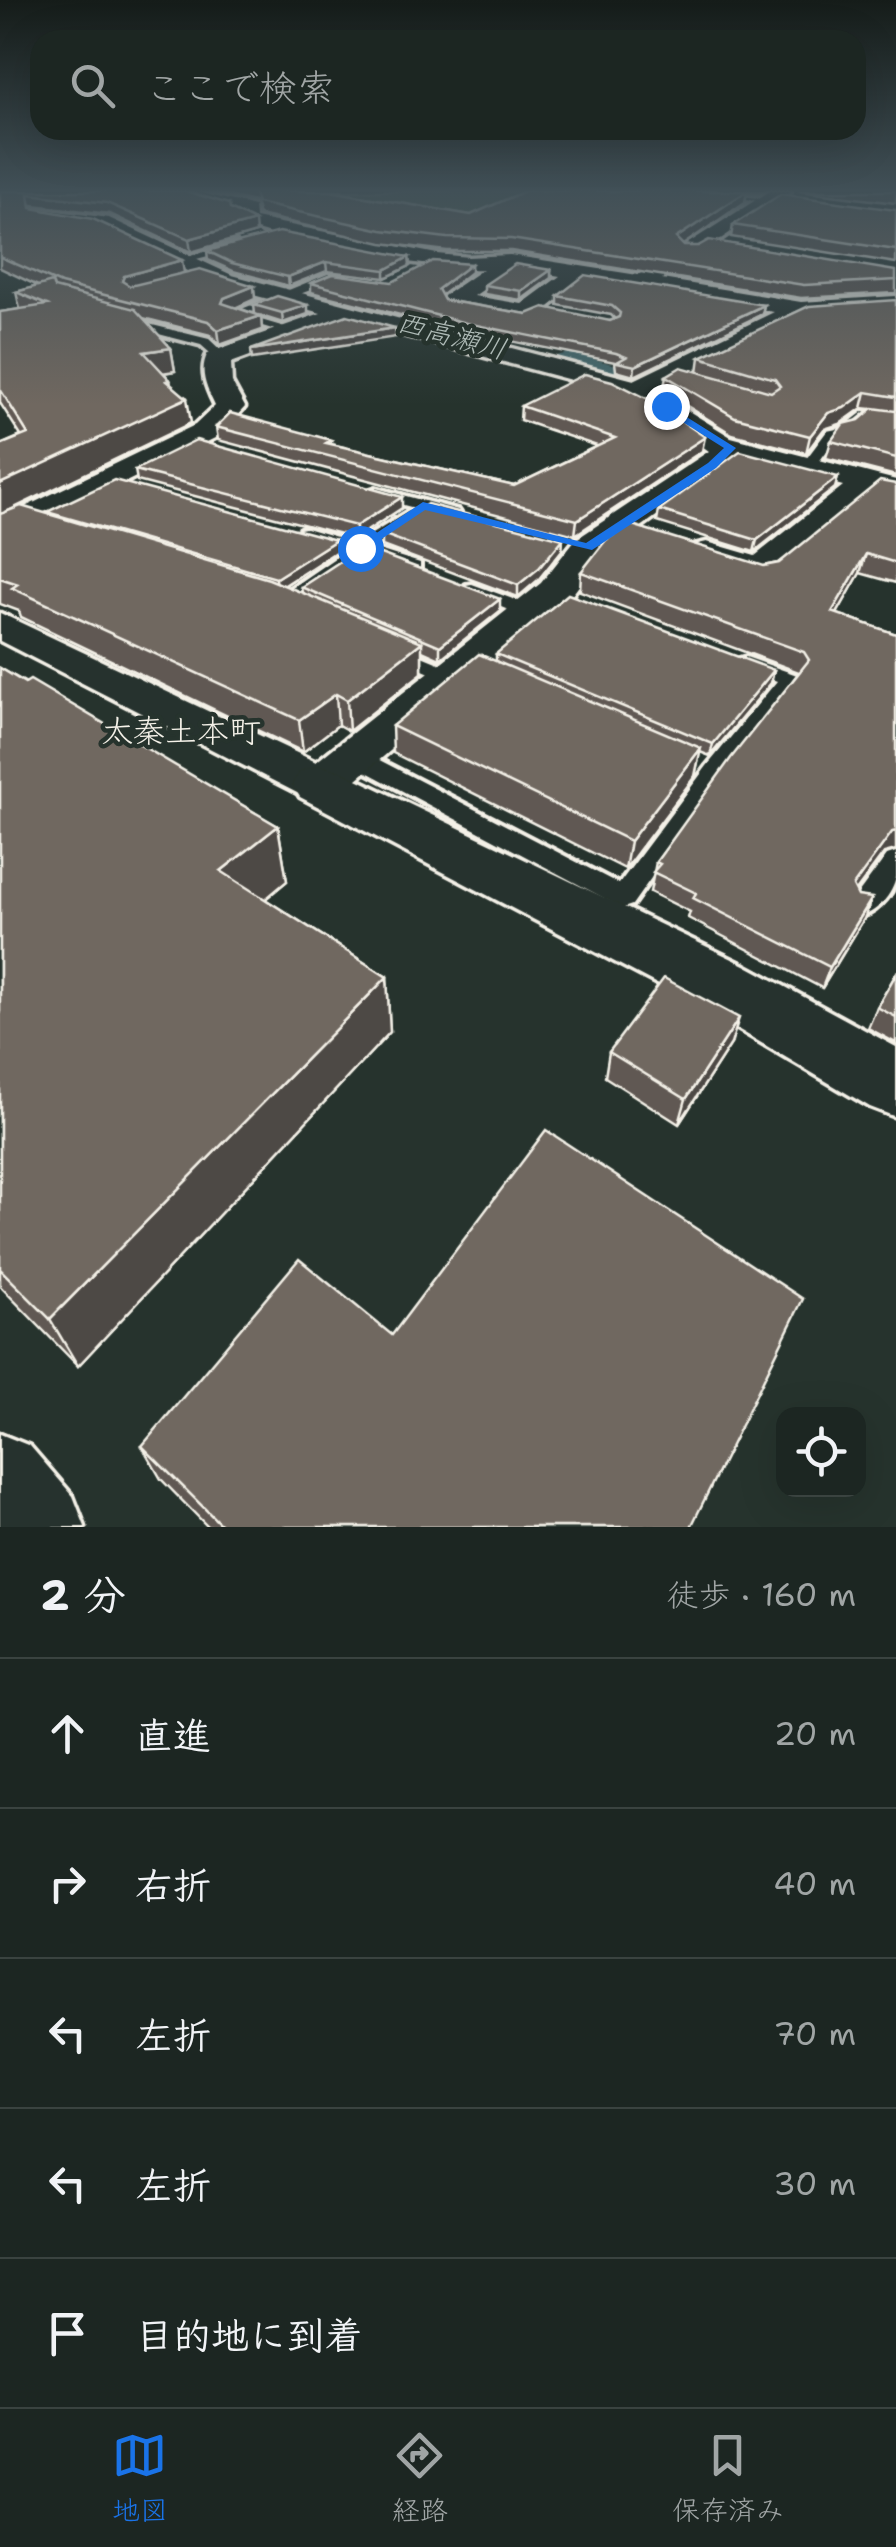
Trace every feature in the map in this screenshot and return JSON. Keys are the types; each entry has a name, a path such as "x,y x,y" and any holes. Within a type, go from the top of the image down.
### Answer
{"street":[{"path":"185,262 346,312 661,381 730,448 881,486"},
{"path":"419,262 492,262"},
{"path":"508,262 453,300 527,312 544,309 579,272"},
{"path":"518,262 801,310 896,303"},
{"path":"644,281 672,262"},
{"path":"661,381 732,339 801,310"},
{"path":"9,529 104,481 200,442 230,407 218,383 216,363 222,356 346,312"},
{"path":"336,770 552,600 592,538 712,466 730,448"},
{"path":"592,538 762,570 881,486"},
{"path":"0,625 336,770 896,1084"},
{"path":"0,1476 42,1527"}],"lane":[{"path":"195,267 206,262"},
{"path":"290,333 233,316 332,276 350,279"},
{"path":"111,318 205,342 222,356"},
{"path":"808,467 832,434 847,431 864,415 896,421"},
{"path":"104,481 141,490"},
{"path":"354,488 478,520"},
{"path":"280,602 423,506"},
{"path":"287,528 436,575"},
{"path":"9,529 55,535"},
{"path":"455,582 552,600"},
{"path":"383,646 466,670"},
{"path":"336,770 623,898 706,767 790,679 718,652"},
{"path":"862,908 896,861"}],"building":[{"path":"12,262 174,262 124,276 122,281 130,286 200,269 254,286 224,298 222,303 261,316 218,330 208,321 61,284"},
{"path":"230,262 325,262 288,277"},
{"path":"328,262 399,262 385,270"},
{"path":"431,262 471,264 438,289 444,300 527,314 544,307 610,321 620,313 612,306 558,296 585,275 764,305 635,366 617,362 626,357 616,353 466,323 311,283 333,274 392,282"},
{"path":"659,262 843,262 896,271 896,280 804,285"},
{"path":"515,264 551,270 521,291 484,285"},
{"path":"52,282 54,288 135,309 171,348 144,352 170,380 167,381 187,398 0,484 0,445 28,434 0,389 0,312 47,305 16,292"},
{"path":"277,296 308,305 282,313 254,305"},
{"path":"896,300 896,397 866,392 844,408 828,413 810,436 735,417 666,376 681,367 771,392 780,386 775,379 700,357 809,306"},
{"path":"347,315 395,328 251,350"},
{"path":"585,374 612,381 656,403 705,437 577,520 216,427 230,413 331,440 326,443 514,486 615,438 521,406"},
{"path":"873,408 896,411 896,458 831,441 843,424 859,420"},
{"path":"196,440 402,497 356,526 135,470"},
{"path":"740,451 838,477 757,540 659,510"},
{"path":"114,480 336,540 276,578 47,512"},
{"path":"880,481 896,484 896,563 866,554 832,612 896,634 896,831 853,886 858,896 872,898 830,967 693,898 696,893 653,872 660,864 656,862 731,758 809,660 804,652 581,572 606,540 629,524 764,566 779,563"},
{"path":"427,504 563,539 539,568 518,585 382,534"},
{"path":"21,506 269,579 422,642 347,700 336,694 299,720 12,588 18,584 0,578 0,514"},
{"path":"362,547 500,599 440,646 301,587"},
{"path":"568,594 774,670 713,744 496,654"},
{"path":"479,654 701,748 630,841 392,726"},
{"path":"0,668 25,683 30,680 278,826 221,871 387,977 50,1319 0,1269"},
{"path":"896,974 896,1017 877,1007"},
{"path":"664,978 739,1018 686,1099 609,1052"},
{"path":"546,1130 803,1299 691,1527 223,1527 142,1446 299,1259 392,1335"}],"waterway":[{"name":"西高瀬川","path":"570,365 636,383 734,438 779,451"}],"district":[{"name":"太秦土本町","path":"181,731"}],"route":[{"path":"360,548 423,506 588,548 618,524 712,466 730,448 666,406"}]}
